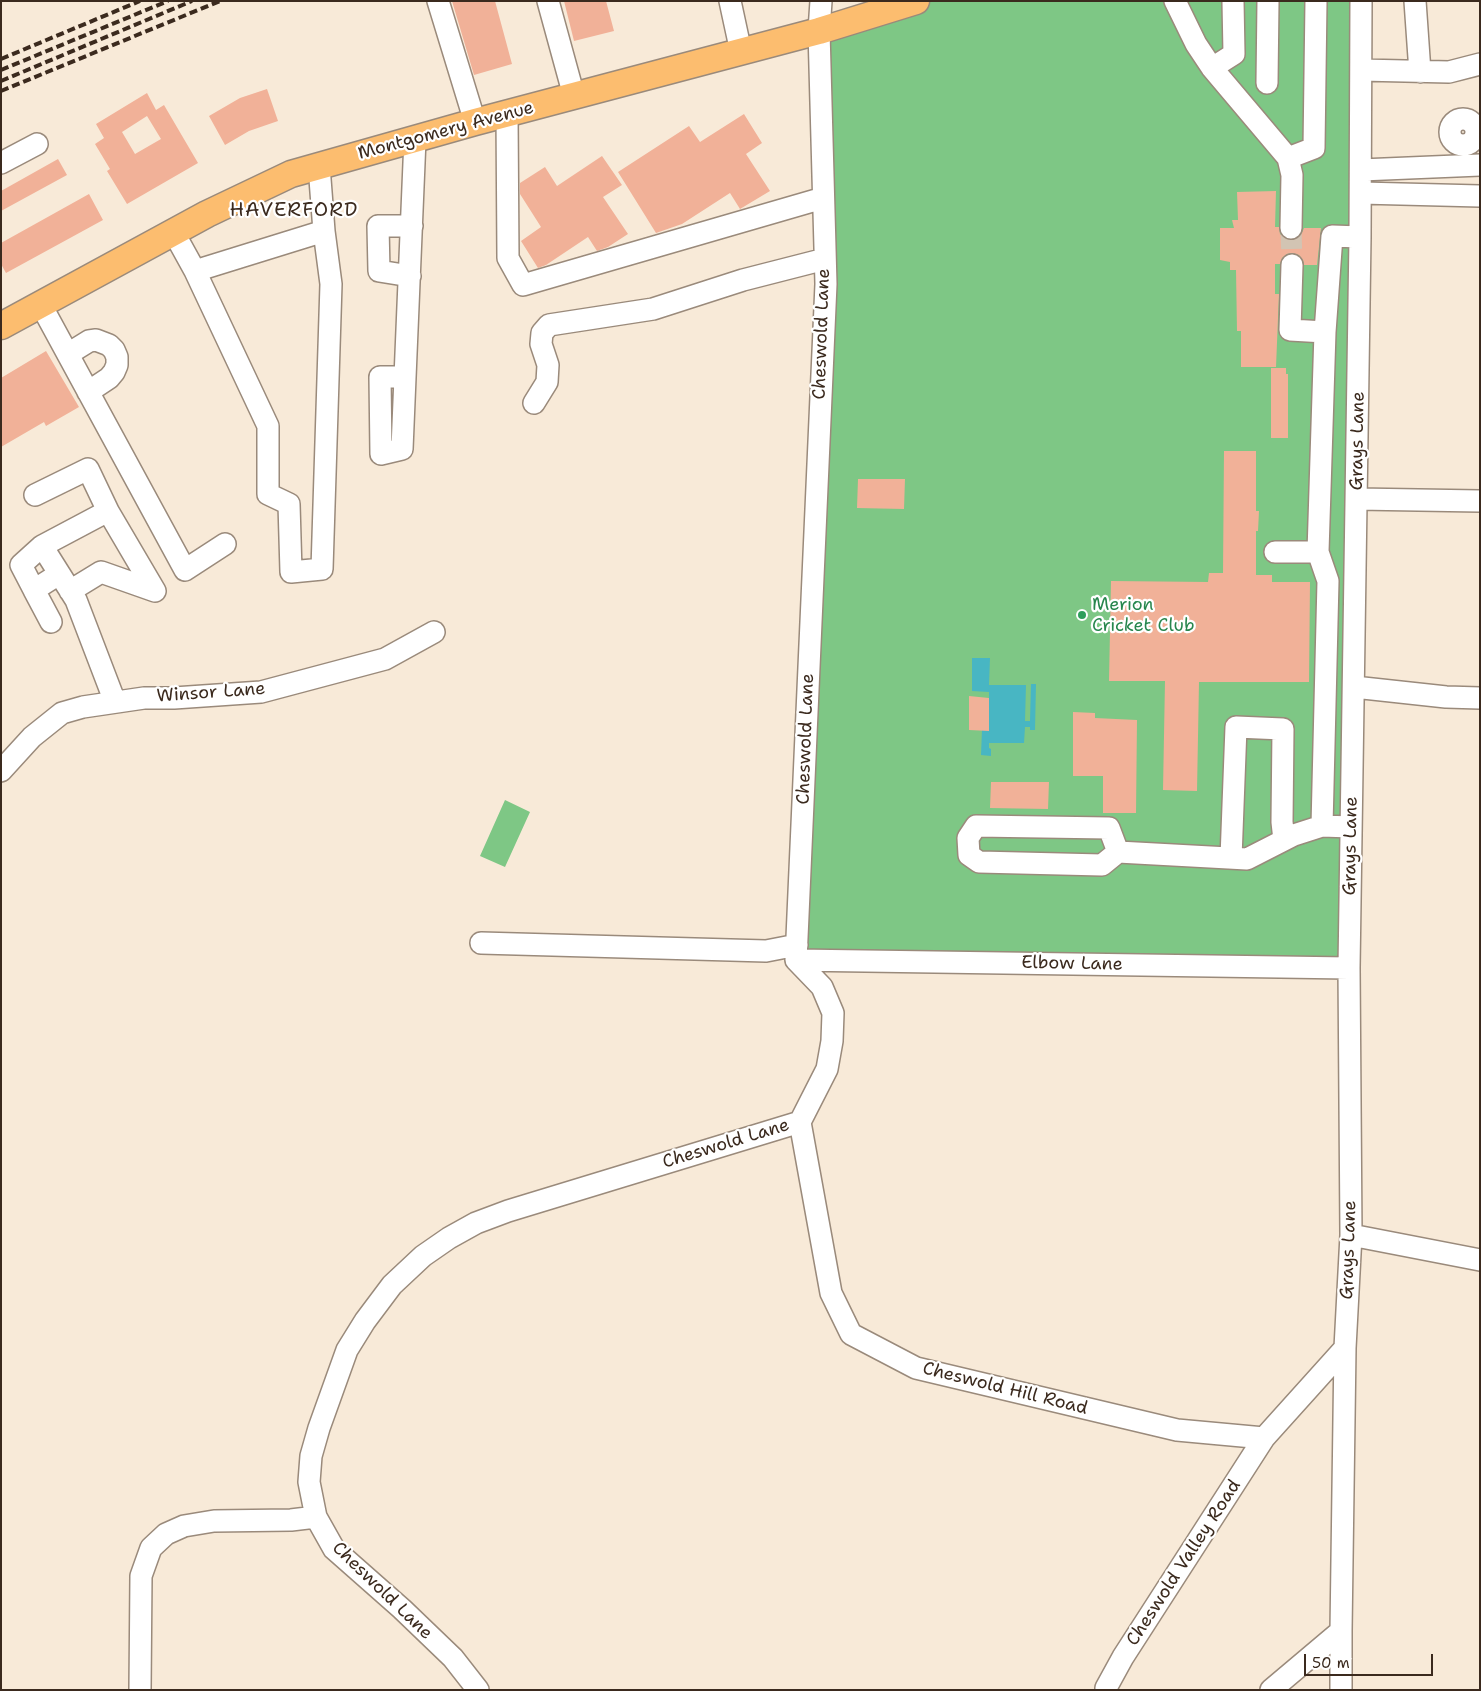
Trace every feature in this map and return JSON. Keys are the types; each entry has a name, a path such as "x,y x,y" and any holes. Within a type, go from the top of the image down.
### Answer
{"main road":[{"name":"Montgomery Avenue","path":"1,326 208,214 291,174 475,122 819,31 916,1"}],"street":[{"path":"438,1 475,122"},
{"path":"548,1 574,96"},
{"path":"730,1 741,52"},
{"name":"Cheswold Lane","path":"478,1690 454,1658 334,1550 316,1517 308,1482 311,1456 347,1350 365,1321 392,1285 423,1256 448,1238 476,1223 508,1211 800,1122 827,1069 832,1041 833,1013 822,987 796,953 826,284 819,31 821,1"},
{"path":"1175,1 1196,44 1212,68 1288,158 1292,175 1292,228"},
{"path":"1212,68 1234,54 1233,1"},
{"path":"1267,83 1268,1"},
{"path":"1288,158 1314,148 1316,1"},
{"name":"Grays Lane","path":"1342,1690 1340,1631 1344,1348 1351,1235 1349,968 1357,499 1362,1"},
{"path":"1415,1 1420,72"},
{"path":"1361,70 1450,72 1480,64"},
{"path":"507,114 508,258 523,285 823,198"},
{"path":"405,377 416,138"},
{"path":"1,163 37,144"},
{"path":"1361,170 1472,166 1463,145"},
{"path":"174,233 195,271 268,426 268,494 289,504 291,572 322,569 332,284 324,231 319,166"},
{"path":"1361,193 1480,196"},
{"path":"410,276 380,271 378,226 412,226"},
{"path":"195,271 324,231"},
{"path":"1322,826 1328,581 1318,552 1325,332 1332,236 1360,237"},
{"path":"534,403 547,382 548,365 542,344 542,333 549,326 653,309 751,278 825,260"},
{"path":"1292,265 1290,330 1325,332"},
{"path":"40,305 185,570 225,544"},
{"path":"68,354 83,344 96,340 109,345 114,350 117,357 117,365 114,372 110,378 88,392"},
{"path":"35,495 88,469 108,511 155,591 101,572"},
{"path":"1357,499 1480,501"},
{"path":"52,622 21,566 42,546 108,511"},
{"path":"42,546 76,600 115,702"},
{"path":"1276,552 1318,552 1343,567 1356,567"},
{"path":"34,590 101,572 133,553"},
{"name":"Winsor Lane","path":"1,770 32,737 62,713 83,707 144,698 262,692 385,659 434,632"},
{"path":"1354,687 1446,697 1480,698"},
{"path":"1231,858 1236,726 1283,729 1282,822 1284,840"},
{"path":"1118,852 1108,828 976,826 968,838 969,855 979,862 1102,865 1118,852 1247,859 1294,835 1322,826 1351,828"},
{"name":"Elbow Lane","path":"481,943 1349,968"},
{"name":"Cheswold Hill Road","path":"800,1122 831,1292 851,1334 916,1368 1177,1430 1264,1438"},
{"path":"1351,1235 1480,1260"},
{"path":"1264,1438 1344,1348"},
{"name":"Cheswold Valley Road","path":"1106,1688 1123,1657 1264,1438"},
{"path":"140,1689 141,1576 150,1548 166,1534 184,1526 214,1521 291,1520 316,1517"},
{"path":"1271,1690 1340,1631"}],"green space":[{"name":"Merion Cricket Club","path":"921,1 1361,1 1349,968 796,960 826,284 819,31"},
{"path":"505,800 530,812 505,867 480,856"}],"water":[{"path":"972,658 990,658 989,685 1026,685 1025,721 1030,721 1031,684 1036,684 1035,730 1025,727 1024,743 989,743 991,756 981,755 982,730 989,730 989,692 972,691"}],"building":[{"path":"452,1 495,1 512,64 474,75"},
{"path":"564,1 606,1 614,31 574,41"},
{"path":"267,89 278,121 249,131 225,145 209,116 240,98"},
{"path":"147,93 156,110 164,105 198,163 127,204 107,171 110,169 95,144 104,138 96,124","holes":["147,116 161,139 135,154 122,132"]},
{"path":"744,114 762,143 746,154 770,191 740,209 730,193 682,224 656,233 618,172 689,126 700,142"},
{"path":"602,156 622,185 603,197 628,234 608,247 597,251 588,237 546,265 538,268 521,241 541,227 520,194 520,183 545,167 557,186"},
{"path":"58,159 67,175 1,211 1,191"},
{"path":"1276,191 1275,227 1279,227 1280,234 1284,238 1290,240 1297,239 1304,228 1321,228 1317,265 1304,265 1299,255 1292,253 1282,258 1280,264 1275,264 1275,294 1279,294 1276,367 1241,367 1241,331 1237,331 1236,270 1230,270 1230,262 1220,260 1220,228 1234,228 1232,220 1238,220 1237,192"},
{"path":"89,194 103,220 6,273 1,264 1,243"},
{"path":"46,351 79,407 46,426 44,422 1,447 1,378"},
{"path":"1271,368 1286,368 1286,374 1288,374 1288,438 1271,438"},
{"path":"1224,451 1256,451 1256,511 1259,511 1258,531 1256,531 1256,575 1272,575 1272,582 1310,582 1309,682 1199,682 1197,791 1163,790 1165,681 1109,681 1111,581 1208,582 1209,573 1223,573"},
{"path":"858,479 905,479 904,509 857,508"},
{"path":"969,696 989,698 989,731 969,730"},
{"path":"1073,712 1095,713 1095,718 1137,720 1136,813 1103,813 1103,776 1073,776"},
{"path":"991,782 1049,782 1048,809 990,808"}],"tunnel":[{"path":"1291,228 1292,265"}],"railway":[{"path":"1,59 140,1"},
{"path":"1,70 168,1"},
{"path":"1,81 192,1"},
{"path":"1,91 220,1"}],"place":[{"name":"Merion Cricket Club","path":"1082,615"}],"district":[{"name":"HAVERFORD","path":"294,211"}]}
